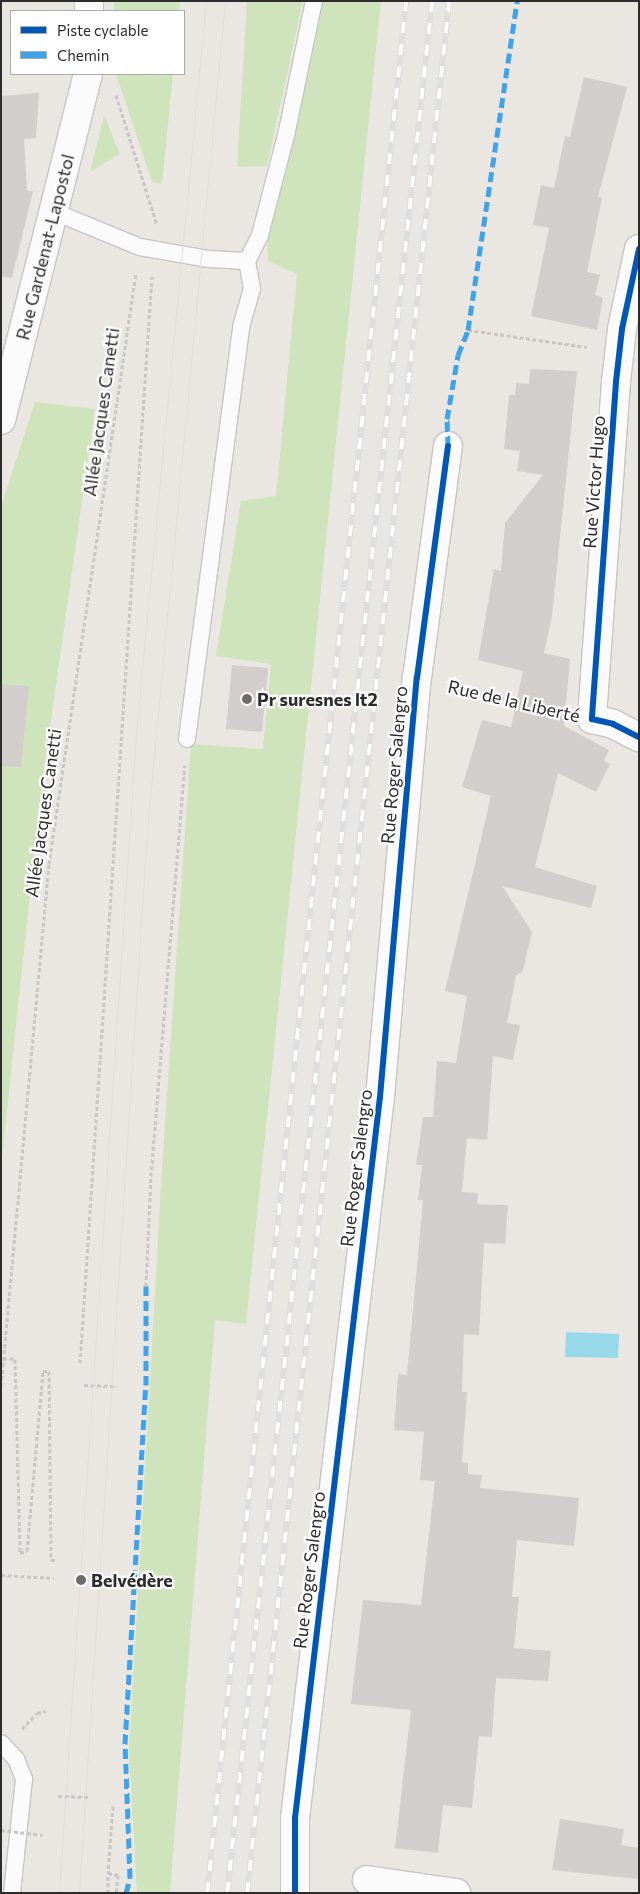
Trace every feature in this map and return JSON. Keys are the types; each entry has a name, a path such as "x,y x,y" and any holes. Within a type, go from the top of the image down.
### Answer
{"street":[{"name":"Rue Gardenat-Lapostol","path":"2,415 55,212 88,75"},
{"name":"Rue Victor Hugo","path":"592,720 639,249"},
{"name":"Rue Roger Salengro","path":"295,1893 295,1818 380,1097 417,678 448,446"},
{"name":"Rue de la Liberté","path":"592,720 613,724 639,737"},
{"path":"367,1880 456,1893"}],"lane":[{"path":"187,739 241,328 252,289 247,261 260,235 284,140 314,1"},
{"path":"55,212 147,248 247,261"},
{"path":"1,1743 16,1759 24,1779 12,1893"}],"path":[{"path":"80,1363 147,248 157,223 113,87"},
{"path":"468,330 629,353"},
{"path":"146,1286 151,1176 187,739"},
{"path":"4,1358 15,1359 20,1553 27,1551 43,1371 49,1371 51,1560 56,1560"},
{"path":"84,1385 117,1386"},
{"path":"1,1575 54,1578"},
{"path":"23,1728 31,1718 46,1711"},
{"path":"58,1796 90,1797"},
{"path":"108,1893 113,1806"},
{"path":"1,1830 43,1835"},
{"path":"108,1873 118,1875 116,1892"}],"green space":[{"path":"114,1 180,1 179,10 114,10"},
{"path":"247,1 303,1 267,166 237,167"},
{"path":"320,1 381,1 246,1324 215,1320 170,1893 137,1893 129,1751 162,1168 191,744 263,749 271,664 216,656 241,501 276,496 297,274 268,261 267,246"},
{"path":"116,75 173,75 162,184 152,182"},
{"path":"104,115 120,154 90,172"},
{"path":"35,402 95,409 41,791 1,1167 1,507"}],"water":[{"path":"566,1332 619,1334 618,1358 565,1357"}],"building":[{"path":"584,77 627,87 598,197 602,198 587,272 600,275 595,295 603,298 597,330 531,316 549,228 533,225 541,185 554,188 565,136 570,137"},
{"path":"39,93 36,138 24,139 27,191 33,191 12,278 1,276 1,96"},
{"path":"530,369 577,371 552,616 544,653 570,659 564,726 609,750 604,761 610,764 596,792 558,773 535,867 597,886 591,908 502,886 532,932 523,971 516,975 507,1023 520,1025 513,1060 493,1056 487,1140 467,1138 462,1192 478,1193 477,1204 508,1205 505,1244 484,1243 479,1335 464,1334 462,1392 467,1392 462,1462 468,1463 468,1474 482,1475 480,1488 579,1498 574,1546 517,1540 512,1597 519,1597 514,1648 551,1651 548,1681 496,1678 492,1737 479,1736 472,1808 443,1805 438,1853 395,1848 411,1710 351,1704 363,1600 421,1605 435,1481 420,1480 424,1432 394,1430 398,1374 407,1375 423,1200 418,1200 422,1165 416,1165 423,1117 433,1117 437,1061 456,1063 467,996 445,991 491,796 462,787 482,720 511,727 523,671 478,660 494,569 501,571 505,523 543,475 517,471 520,451 504,449 509,395 515,395 516,383 529,384"},
{"name":"Pr suresnes lt2","path":"232,665 268,668 262,732 226,729"},
{"path":"1,685 29,686 21,767 1,766"},
{"path":"560,1819 624,1829 621,1845 639,1848 639,1879 552,1870"}],"tram line":[{"path":"59,1893 136,733 206,1"},
{"path":"79,1893 147,831 225,1"}],"railway":[{"path":"207,1893 406,1"},
{"path":"227,1893 432,1"},
{"path":"247,1893 449,1"}],"marked path":[{"path":"448,446 447,419 458,355 468,330 517,1"},
{"path":"126,1893 130,1878 125,1744 146,1385 146,1286"}],"cycle path":[{"path":"639,249 622,329 616,382 592,719 613,724 639,737"},
{"path":"295,1893 295,1818 380,1097 417,678 448,446"}],"place":[{"name":"Pr suresnes lt2","path":"247,699"},
{"name":"Belvédère","path":"81,1580"}]}
